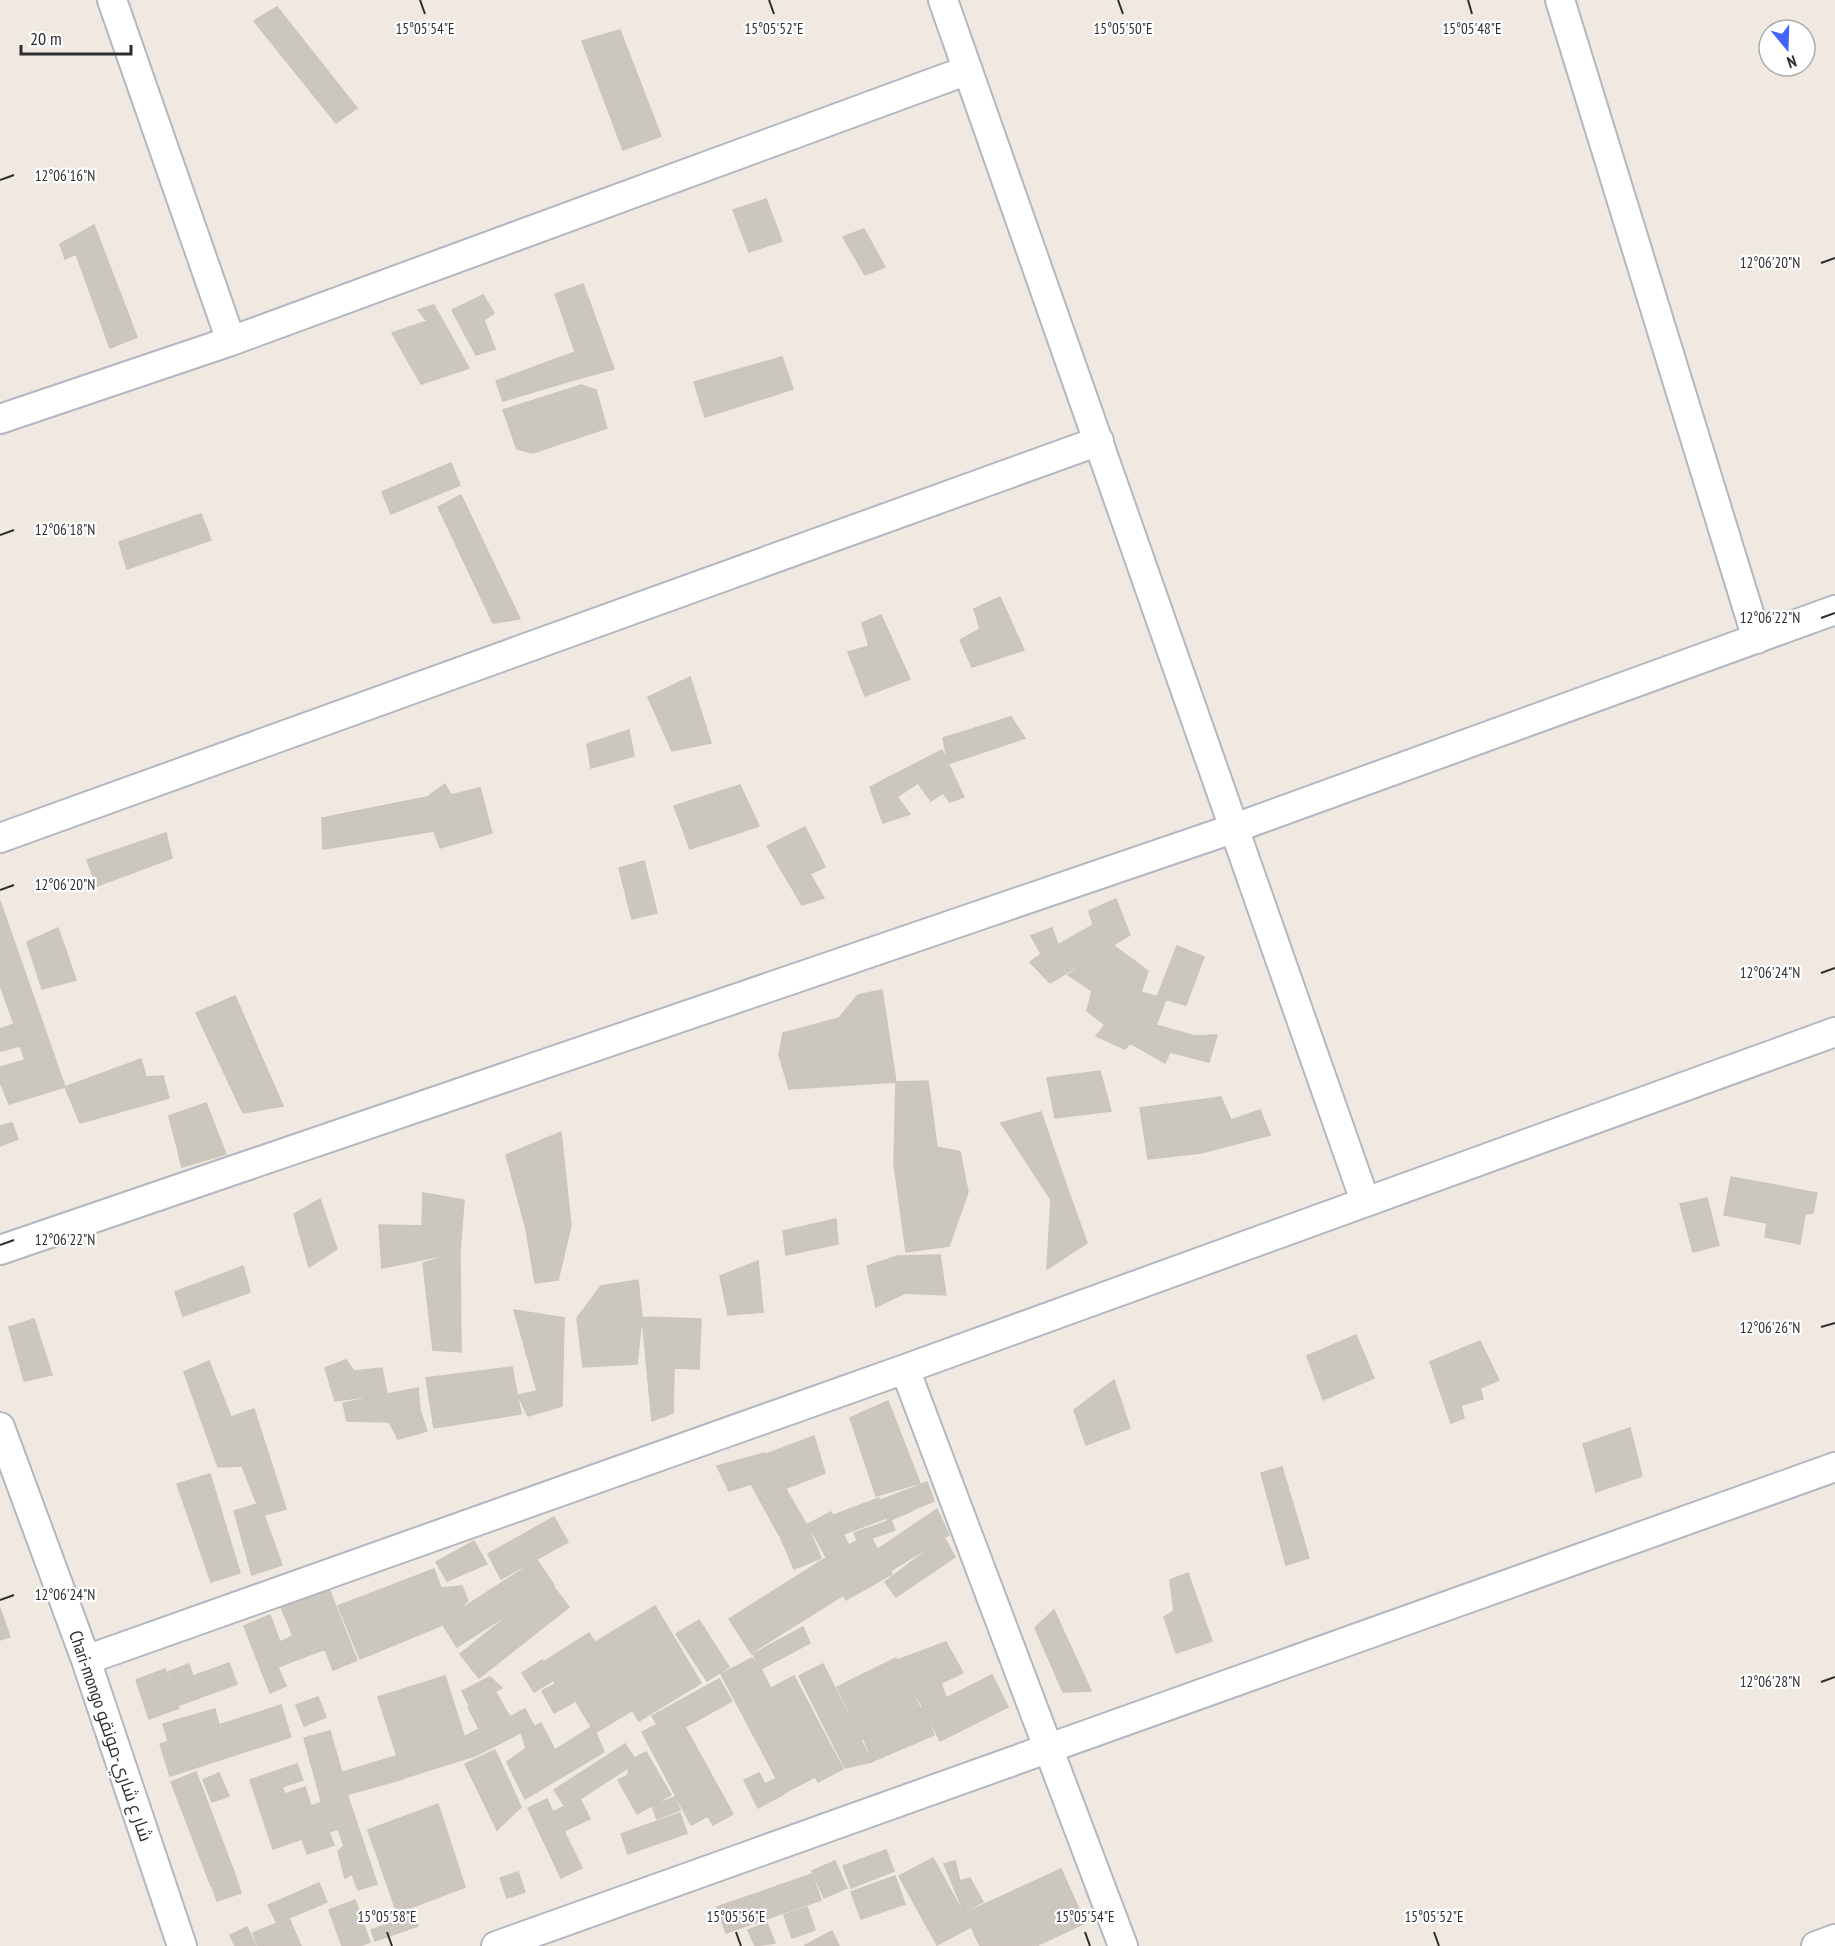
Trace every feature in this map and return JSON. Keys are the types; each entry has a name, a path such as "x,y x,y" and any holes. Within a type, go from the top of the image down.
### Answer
{"street":[{"path":"112,0 231,341"},
{"path":"943,0 1099,441 1232,829 1365,1201"},
{"path":"1560,0 1756,639"},
{"path":"0,419 231,341 968,70"},
{"path":"0,838 1099,441"},
{"path":"0,1250 1232,829 1835,610"},
{"path":"86,1660 905,1369 1835,1032"},
{"path":"905,1369 1123,1946"},
{"name":"Chari-mongo شار ع شاري-مونقو","path":"0,1426 86,1660 182,1946"},
{"path":"496,1946 1835,1467"},
{"path":"1816,1946 1835,1939"}],"building":[{"path":"277,7 357,108 336,123 254,21"},
{"path":"620,30 661,136 623,150 582,41"},
{"path":"766,199 782,241 749,252 733,210"},
{"path":"94,225 137,337 110,348 76,254 65,259 60,244"},
{"path":"864,229 885,267 865,275 843,237"},
{"path":"583,284 614,369 584,377 555,294"},
{"path":"483,295 494,313 484,320 495,349 476,355 452,310"},
{"path":"434,305 469,368 421,384 392,333 427,321 418,310"},
{"path":"575,352 584,377 503,401 496,381"},
{"path":"782,357 793,389 705,417 694,382"},
{"path":"581,385 596,390 607,428 533,453 517,449 503,410"},
{"path":"451,463 460,485 391,514 382,492"},
{"path":"461,495 520,619 493,623 438,507"},
{"path":"201,514 211,540 127,569 119,542"},
{"path":"1000,597 1024,650 972,667 960,640 980,629 974,609"},
{"path":"881,615 910,679 865,696 848,652 869,646 862,623"},
{"path":"690,677 711,743 672,751 648,697"},
{"path":"1011,717 1025,738 948,764 943,738"},
{"path":"629,730 634,756 591,768 587,744"},
{"path":"942,750 964,797 950,802 943,793 931,801 918,783 897,797 910,814 883,823 870,787"},
{"path":"445,784 451,795 480,788 492,833 440,848 434,831 323,849 322,818 427,797"},
{"path":"740,785 759,826 690,849 674,806"},
{"path":"805,827 825,867 810,874 824,898 802,905 767,846"},
{"path":"166,833 172,858 97,886 87,860"},
{"path":"644,861 657,913 632,919 619,868"},
{"path":"1116,899 1130,935 1050,983 1030,962 1041,954 1031,936 1052,928 1058,945 1093,925 1089,911"},
{"path":"0,901 65,1087 9,1104 0,1082 0,1067 25,1060 20,1046 1,1051 0,1049 0,1029 14,1024 0,985"},
{"path":"58,928 76,980 42,989 27,942"},
{"path":"1113,945 1148,971 1141,992 1166,999 1156,1025 1195,1036 1217,1035 1209,1062 1170,1052 1165,1063 1130,1043 1125,1049 1096,1036 1105,1025 1087,1011 1092,991 1068,975"},
{"path":"1177,946 1204,957 1186,1005 1157,997"},
{"path":"882,990 896,1082 789,1089 779,1055 783,1033 839,1018 858,995"},
{"path":"235,996 283,1106 243,1113 196,1013"},
{"path":"141,1059 146,1077 163,1076 169,1098 80,1123 65,1087"},
{"path":"1100,1071 1111,1111 1055,1118 1047,1078"},
{"path":"928,1081 937,1147 960,1152 968,1192 949,1246 906,1252 894,1164 896,1082"},
{"path":"1221,1097 1231,1120 1260,1110 1270,1135 1201,1153 1148,1159 1140,1108"},
{"path":"206,1103 226,1154 182,1167 169,1116"},
{"path":"1041,1112 1070,1196 1051,1200 1001,1123"},
{"path":"12,1123 18,1139 0,1146 0,1126"},
{"path":"561,1132 571,1226 558,1280 535,1283 526,1229 506,1155"},
{"path":"1731,1177 1817,1193 1813,1213 1805,1214 1800,1244 1765,1237 1767,1223 1724,1215"},
{"path":"423,1193 464,1200 460,1252 382,1268 379,1225 422,1226"},
{"path":"1070,1196 1087,1243 1047,1269 1051,1200"},
{"path":"1707,1198 1719,1245 1693,1252 1680,1204"},
{"path":"320,1199 337,1249 309,1267 294,1214"},
{"path":"836,1219 838,1244 786,1255 783,1231"},
{"path":"460,1252 461,1352 433,1350 423,1263"},
{"path":"940,1255 946,1295 905,1293 898,1256"},
{"path":"898,1256 905,1293 876,1307 867,1266"},
{"path":"758,1261 763,1312 728,1315 720,1276"},
{"path":"243,1266 250,1292 183,1316 175,1292"},
{"path":"638,1280 642,1317 637,1364 583,1367 577,1318 601,1286"},
{"path":"514,1310 564,1318 562,1406 528,1416 518,1395 537,1391"},
{"path":"642,1317 701,1319 699,1369 674,1368 673,1413 652,1421"},
{"path":"34,1319 52,1375 24,1381 9,1327"},
{"path":"1356,1335 1374,1378 1323,1400 1307,1356"},
{"path":"1480,1341 1499,1380 1480,1388 1483,1399 1461,1405 1464,1418 1451,1423 1430,1362"},
{"path":"346,1360 354,1371 382,1368 387,1394 335,1401 325,1368"},
{"path":"209,1361 231,1417 254,1409 286,1509 264,1515 282,1565 252,1575 234,1511 257,1504 242,1466 218,1467 184,1372"},
{"path":"512,1367 521,1414 434,1428 426,1378"},
{"path":"1114,1380 1130,1428 1086,1445 1074,1410"},
{"path":"418,1388 420,1410 427,1431 398,1439 389,1422 347,1421 343,1403"},
{"path":"888,1401 920,1483 876,1496 850,1418"},
{"path":"1630,1428 1642,1476 1596,1492 1583,1444"},
{"path":"814,1436 825,1473 784,1489 764,1455"},
{"path":"765,1453 806,1524 779,1535 751,1484 729,1491 717,1466"},
{"path":"1282,1467 1309,1558 1286,1565 1261,1473"},
{"path":"210,1474 240,1573 211,1582 177,1484"},
{"path":"927,1482 934,1501 912,1510 905,1491"},
{"path":"904,1491 912,1511 888,1521 881,1500"},
{"path":"879,1498 886,1518 841,1535 834,1515"},
{"path":"937,1509 949,1535 887,1573 874,1552"},
{"path":"831,1512 850,1547 827,1559 808,1524"},
{"path":"554,1517 568,1542 501,1579 488,1554"},
{"path":"891,1520 895,1530 858,1543 854,1533"},
{"path":"807,1524 821,1558 794,1569 780,1536"},
{"path":"869,1534 892,1574 846,1600 823,1560"},
{"path":"944,1537 955,1557 896,1597 885,1582"},
{"path":"474,1541 487,1564 447,1581 436,1562"},
{"path":"824,1559 845,1594 751,1653 729,1619"},
{"path":"537,1560 554,1585 457,1647 441,1622"},
{"path":"434,1569 441,1588 462,1586 468,1601 440,1626 360,1659 338,1606"},
{"path":"1188,1573 1212,1641 1176,1653 1164,1617 1174,1611 1170,1580"},
{"path":"550,1582 569,1607 479,1678 460,1654"},
{"path":"329,1589 357,1660 333,1670 325,1649 278,1667 286,1686 270,1693 244,1626 270,1615 280,1642 293,1636 281,1607"},
{"path":"655,1606 701,1683 639,1721 592,1644"},
{"path":"0,1608 10,1637 0,1640"},
{"path":"1054,1610 1091,1691 1063,1692 1035,1628"},
{"path":"699,1620 729,1667 707,1681 676,1634"},
{"path":"803,1627 810,1643 761,1669 753,1654"},
{"path":"589,1633 603,1656 557,1686 542,1663"},
{"path":"946,1642 963,1673 941,1683 946,1698 924,1709 895,1661"},
{"path":"752,1658 761,1669 815,1777 784,1793 721,1674"},
{"path":"896,1658 921,1710 862,1739 837,1687"},
{"path":"542,1660 554,1680 534,1692 522,1673"},
{"path":"600,1660 631,1711 595,1733 564,1682"},
{"path":"229,1663 237,1684 177,1706 169,1685"},
{"path":"189,1664 194,1679 173,1686 168,1672"},
{"path":"823,1664 872,1762 845,1768 799,1676"},
{"path":"165,1669 179,1708 149,1719 136,1680"},
{"path":"992,1675 1008,1707 940,1741 924,1709"},
{"path":"445,1676 471,1757 404,1778 378,1697"},
{"path":"794,1676 843,1769 818,1782 769,1689"},
{"path":"490,1677 502,1688 469,1705 462,1691"},
{"path":"719,1679 732,1701 685,1727 733,1814 713,1825 652,1716"},
{"path":"562,1680 574,1702 554,1713 542,1691"},
{"path":"496,1693 510,1717 525,1709 534,1726 473,1757 462,1738 479,1729 468,1707"},
{"path":"318,1697 326,1717 304,1726 296,1705"},
{"path":"281,1705 291,1737 170,1776 160,1744"},
{"path":"923,1707 934,1735 873,1761 862,1735"},
{"path":"215,1709 219,1725 168,1741 163,1724"},
{"path":"661,1722 710,1815 691,1825 642,1732"},
{"path":"541,1723 555,1750 593,1726 604,1752 525,1799 507,1762 526,1748 521,1733"},
{"path":"330,1731 348,1794 321,1801 304,1738"},
{"path":"625,1744 637,1762 566,1808 554,1790"},
{"path":"495,1750 521,1807 497,1830 465,1764"},
{"path":"646,1752 671,1795 637,1814 618,1780 628,1775 629,1761"},
{"path":"396,1756 403,1779 349,1794 343,1772"},
{"path":"297,1764 303,1780 282,1787 285,1794 305,1787 311,1806 347,1794 377,1884 358,1890 352,1874 345,1878 338,1851 344,1846 338,1829 329,1832 334,1845 307,1854 302,1839 273,1849 250,1780"},
{"path":"196,1772 236,1877 211,1886 171,1782"},
{"path":"219,1773 229,1796 212,1802 203,1780"},
{"path":"759,1773 765,1784 777,1778 784,1794 758,1808 744,1780"},
{"path":"675,1797 680,1810 657,1819 652,1806"},
{"path":"547,1799 553,1812 580,1799 590,1819 564,1831 582,1868 561,1878 528,1808"},
{"path":"438,1804 465,1887 397,1913 368,1830"},
{"path":"680,1813 687,1833 628,1854 621,1834"},
{"path":"886,1850 894,1871 851,1888 843,1866"},
{"path":"933,1858 971,1927 937,1945 899,1876"},
{"path":"835,1861 847,1888 824,1898 812,1871"},
{"path":"955,1861 960,1881 970,1878 983,1902 964,1912 944,1864"},
{"path":"1061,1869 1085,1923 1036,1946 980,1946 965,1913"},
{"path":"518,1872 525,1892 507,1898 500,1878"},
{"path":"812,1874 821,1900 726,1933 717,1907"},
{"path":"895,1876 905,1904 861,1919 851,1892"},
{"path":"236,1878 241,1893 217,1901 212,1886"},
{"path":"319,1883 327,1902 277,1923 268,1905"},
{"path":"355,1900 370,1942 359,1946 342,1946 329,1910"},
{"path":"807,1907 815,1930 792,1938 784,1915"},
{"path":"414,1915 418,1926 375,1941 371,1930"},
{"path":"289,1918 301,1946 258,1946 253,1933"},
{"path":"767,1923 775,1943 755,1946 748,1930"},
{"path":"247,1927 256,1946 235,1946 230,1935"},
{"path":"832,1931 839,1946 804,1946"}]}
